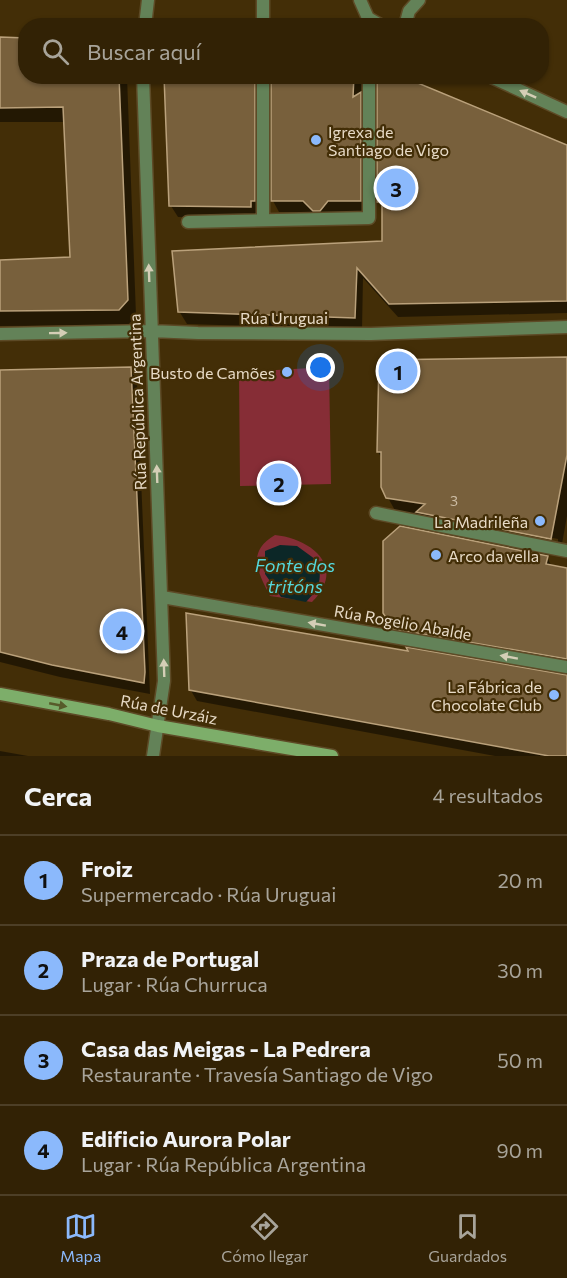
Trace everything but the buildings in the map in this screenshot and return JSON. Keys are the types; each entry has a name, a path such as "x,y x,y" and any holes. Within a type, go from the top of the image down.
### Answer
{"main road":[{"name":"Rúa de Urzáiz","path":"0,694 110,714 158,726 332,756"}],"street":[{"path":"146,18 148,0"},
{"path":"263,0 263,18"},
{"path":"360,0 367,18"},
{"path":"407,18 409,11 419,0"},
{"name":"Rúa República Argentina","path":"143,84 164,681 153,756"},
{"path":"263,84 263,219"},
{"path":"188,222 369,218 369,84"},
{"path":"506,84 567,112"},
{"name":"Rúa Uruguai","path":"0,334 151,331 371,334 567,327"},
{"path":"376,513 567,551"},
{"name":"Rúa Rogelio Abalde","path":"162,597 567,667"}],"shaded area":[{"path":"329,367 331,484 240,486 239,372"},
{"name":"Fonte dos tritóns","path":"275,535 301,542 320,557 325,566 326,577 322,589 312,602 270,596 257,563 260,548"}],"water":[{"name":"Fonte dos tritóns","path":"280,545 297,546 319,562 318,584 306,602 281,597 265,574 265,551"}],"place":[{"name":"Igrexa de Santiago de Vigo","path":"316,140"},
{"name":"Casa das Meigas - La Pedrera","path":"396,188"},
{"name":"Froiz","path":"398,371"},
{"name":"Busto de Camões","path":"287,372"},
{"name":"Praza de Portugal","path":"279,483"},
{"name":"La Madrileña","path":"540,521"},
{"name":"Arco da vella","path":"436,555"},
{"name":"Edificio Aurora Polar","path":"122,631"},
{"name":"La Fábrica de Chocolate Club","path":"554,695"}]}
